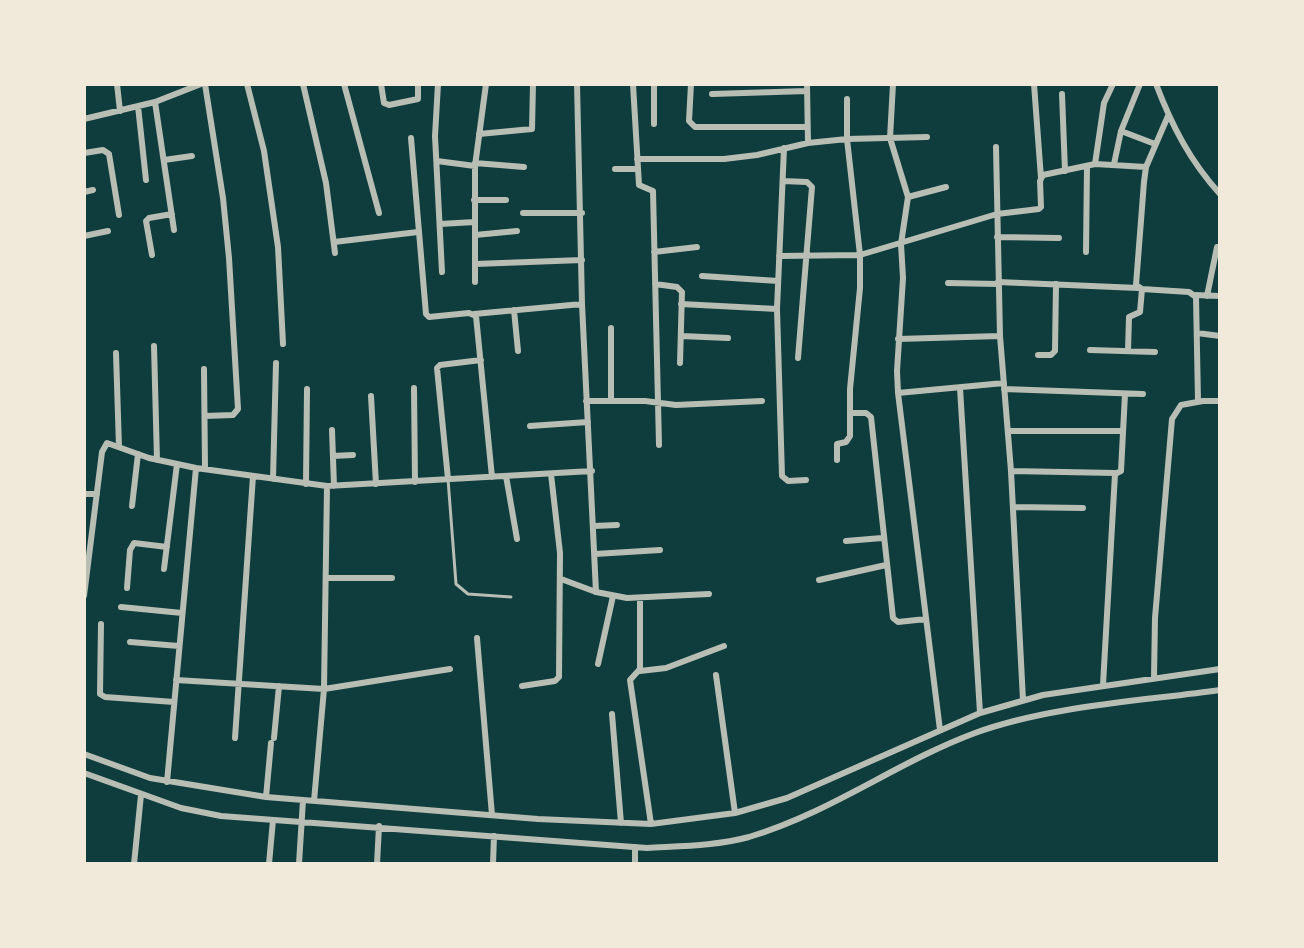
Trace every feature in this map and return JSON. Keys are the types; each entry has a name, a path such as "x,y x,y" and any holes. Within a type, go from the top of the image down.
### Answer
{"street":[{"path":"117,84 120,111"},
{"path":"169,84 172,96"},
{"path":"84,119 155,102 203,84 223,198 238,409 233,415 205,416"},
{"path":"247,84 264,151 278,247 283,344"},
{"path":"303,84 324,172 335,253"},
{"path":"344,84 379,213"},
{"path":"381,84 386,105 415,101 420,96 418,84"},
{"path":"438,84 437,161 442,272"},
{"path":"475,282 475,165 486,84"},
{"path":"479,134 532,129 533,84"},
{"path":"577,84 582,304 596,592"},
{"path":"633,84 639,187 653,191 659,445"},
{"path":"654,84 654,124"},
{"path":"691,84 689,121 695,127 807,127"},
{"path":"893,84 890,138 908,197 901,244 903,278 898,393 940,730"},
{"path":"779,256 860,255 997,214 1039,209 1041,178 1034,84"},
{"path":"1086,252 1091,165 1104,103 1113,84"},
{"path":"1114,164 1121,131 1140,84"},
{"path":"1156,84 1168,116 1190,158 1220,194"},
{"path":"712,94 807,88 808,143"},
{"path":"1062,94 1065,171"},
{"path":"837,460 837,444 846,442 850,436 852,356 860,288 860,255 847,139 847,99"},
{"path":"155,102 174,230"},
{"path":"138,106 146,180"},
{"path":"1128,351 1129,317 1140,312 1146,167 1168,116"},
{"path":"1121,131 1155,144"},
{"path":"637,159 724,159 808,143 927,137"},
{"path":"411,138 426,314 429,317 582,304"},
{"path":"996,147 1000,336 1014,507 1023,700"},
{"path":"784,148 777,309 782,476 788,481 806,480"},
{"path":"84,153 103,150 109,154 119,215"},
{"path":"164,160 192,156"},
{"path":"437,161 524,167"},
{"path":"1041,178 1091,165 1146,167"},
{"path":"615,169 638,169"},
{"path":"783,181 811,183 798,358"},
{"path":"908,197 946,187"},
{"path":"84,192 93,190"},
{"path":"474,200 506,200"},
{"path":"523,213 582,213"},
{"path":"152,255 146,221 172,214"},
{"path":"440,224 475,222"},
{"path":"84,236 108,231"},
{"path":"475,235 517,231"},
{"path":"334,242 418,232"},
{"path":"997,237 1059,238"},
{"path":"654,252 697,247"},
{"path":"1207,296 1217,247"},
{"path":"475,264 582,260"},
{"path":"702,276 778,281"},
{"path":"948,283 1056,284 1220,296"},
{"path":"655,284 680,288 680,363"},
{"path":"1038,355 1051,355 1055,351 1056,284"},
{"path":"1195,295 1198,401"},
{"path":"681,304 777,309"},
{"path":"514,310 518,351"},
{"path":"473,314 477,320 492,477"},
{"path":"611,328 611,400"},
{"path":"1197,333 1220,336"},
{"path":"681,336 728,338"},
{"path":"898,339 1000,336"},
{"path":"154,346 157,460"},
{"path":"1090,350 1155,352"},
{"path":"116,353 119,447"},
{"path":"448,479 437,368 440,365 481,360"},
{"path":"273,479 276,363"},
{"path":"204,369 205,469"},
{"path":"898,393 1004,386 1143,394"},
{"path":"414,388 415,482"},
{"path":"960,388 980,713"},
{"path":"306,484 307,389"},
{"path":"1011,471 1121,471 1125,394"},
{"path":"371,396 376,484"},
{"path":"586,401 676,405 762,401"},
{"path":"1154,678 1155,618 1172,419 1181,405 1220,401"},
{"path":"850,413 866,413 871,417 893,618 898,622 926,619"},
{"path":"530,426 588,422"},
{"path":"314,801 324,689 332,430"},
{"path":"1008,431 1123,431"},
{"path":"84,592 102,452 107,443 157,460 196,468 330,486 592,471"},
{"path":"132,506 138,454"},
{"path":"333,456 353,455"},
{"path":"164,569 177,464"},
{"path":"167,782 196,468"},
{"path":"1103,685 1115,473"},
{"path":"522,686 558,680 561,579 551,474"},
{"path":"235,738 253,476"},
{"path":"506,476 517,539"},
{"path":"84,494 97,494"},
{"path":"1014,507 1083,508"},
{"path":"594,526 617,525"},
{"path":"846,541 882,538"},
{"path":"127,588 130,550 134,543 167,547"},
{"path":"595,554 660,550"},
{"path":"819,580 886,565"},
{"path":"326,578 392,578"},
{"path":"561,579 596,592 640,599 709,594"},
{"path":"598,664 613,596"},
{"path":"640,599 640,671"},
{"path":"121,607 182,613"},
{"path":"101,624 100,694 105,697 174,702"},
{"path":"477,638 492,815"},
{"path":"130,642 179,646"},
{"path":"651,824 630,680 640,671 666,668 724,646"},
{"path":"176,680 324,689 450,669"},
{"path":"84,754 167,782 266,797 651,824 735,813 787,798 980,713 1023,700 1220,669"},
{"path":"716,675 735,813"},
{"path":"266,797 279,686"},
{"path":"84,773 181,808 221,816 635,847 705,845 747,838 797,820 844,799 943,746 1010,723 1220,690"},
{"path":"612,714 621,823"},
{"path":"134,864 141,795"},
{"path":"299,864 303,800"},
{"path":"269,864 273,820"},
{"path":"377,864 379,826"},
{"path":"493,864 494,836"},
{"path":"635,847 635,864"}],"lane":[{"path":"448,479 456,584 468,594 511,597"}]}
